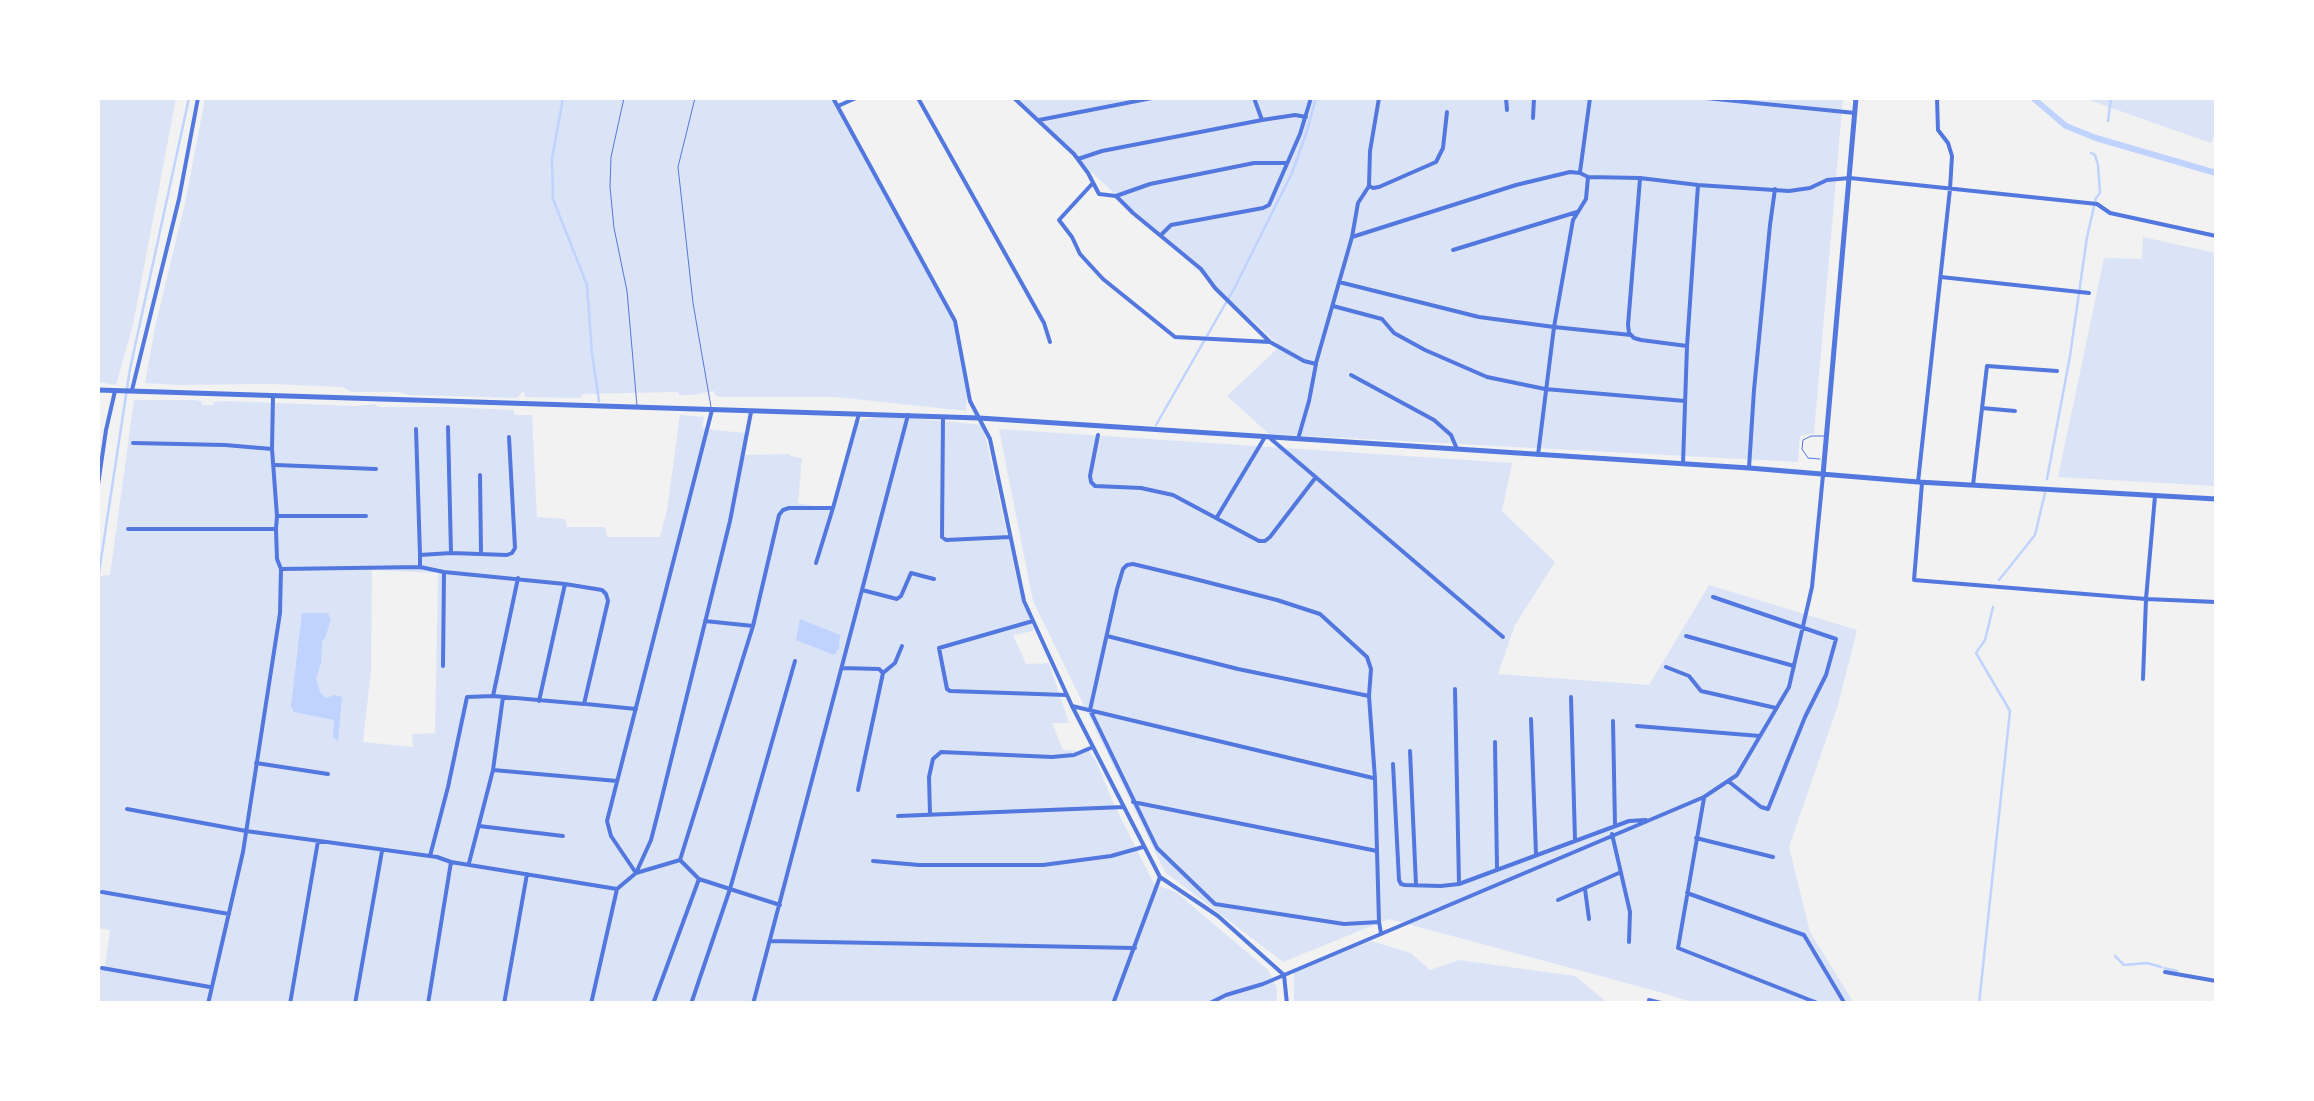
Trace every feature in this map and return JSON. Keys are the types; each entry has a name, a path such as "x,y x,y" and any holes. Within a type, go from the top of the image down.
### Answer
{"street":[{"path":"132,391 179,199 198,98"},
{"path":"833,98 956,321 970,401 990,439 1024,602 1066,695 1160,878 1218,916 1284,975 1286,1004"},
{"path":"838,106 856,98"},
{"path":"918,98 1044,323 1050,342"},
{"path":"1014,98 1061,139 1099,194 1116,196 1150,184 1254,163 1287,163"},
{"path":"1039,120 1152,98"},
{"path":"1254,98 1262,120"},
{"path":"1161,235 1171,225 1269,205 1311,98"},
{"path":"1298,439 1358,203 1369,186 1379,98"},
{"path":"1506,98 1508,110"},
{"path":"1533,118 1534,98"},
{"path":"1580,172 1590,98"},
{"path":"1706,98 1855,113"},
{"path":"1208,1004 1704,797 1736,775 1789,687 1812,586 1856,98"},
{"path":"1937,98 1938,130 1952,156 1914,580 2216,602"},
{"path":"1369,186 1379,188 1436,162 1443,148 1448,112"},
{"path":"1078,159 1262,120 1306,117"},
{"path":"1352,237 1516,184 1570,172 1588,177 1776,189 1810,188 1827,180 1850,178 2097,204 2119,216 2216,236"},
{"path":"1538,455 1573,220 1586,198 1588,177"},
{"path":"1631,335 1628,325 1640,178"},
{"path":"1093,182 1059,220 1080,254 1102,279 1176,338 1270,342"},
{"path":"1682,464 1698,186"},
{"path":"1750,468 1754,390 1776,189"},
{"path":"1116,196 1200,269 1270,342 1316,364"},
{"path":"1453,250 1577,212"},
{"path":"1942,276 2088,293"},
{"path":"1339,282 1479,316 1686,346"},
{"path":"1332,306 1382,319 1394,333 1425,350 1486,376 1545,389 1685,400"},
{"path":"1974,486 1987,366 2058,370"},
{"path":"1351,374 1434,420 1451,435 1457,450"},
{"path":"98,390 979,418 2216,500"},
{"path":"98,485 106,430 117,391"},
{"path":"208,1004 246,830 278,630 282,569 277,560 272,396"},
{"path":"1982,408 2015,411"},
{"path":"636,872 611,836 607,821 712,410"},
{"path":"590,1004 617,890 636,872 651,840 730,522 751,411"},
{"path":"816,564 859,414"},
{"path":"753,1004 908,415"},
{"path":"943,417 942,537 1010,538"},
{"path":"448,427 451,553"},
{"path":"416,430 420,567"},
{"path":"1098,436 1090,476 1095,486 1141,488 1173,495 1259,541 1265,541 1316,477"},
{"path":"420,554 512,553 515,548 509,437"},
{"path":"1267,437 1503,637"},
{"path":"1217,517 1267,437"},
{"path":"133,443 272,448"},
{"path":"274,466 376,469"},
{"path":"480,475 481,553"},
{"path":"2143,679 2156,496"},
{"path":"680,860 753,626 779,515 789,508 832,508"},
{"path":"277,516 366,516"},
{"path":"128,529 276,529"},
{"path":"1379,922 1344,924 1215,904 1157,848 1090,710 1124,569 1133,564 1320,614 1367,657 1371,669 1369,696 1381,933"},
{"path":"282,569 420,567 602,590 608,601 584,704"},
{"path":"444,572 444,666"},
{"path":"862,590 897,599 910,573 934,579"},
{"path":"493,696 518,578"},
{"path":"540,702 566,584"},
{"path":"1712,597 1836,639 1826,675 1768,809 1728,781"},
{"path":"704,622 753,626"},
{"path":"1033,622 939,648 946,689 1066,695"},
{"path":"1107,636 1369,696"},
{"path":"1686,636 1794,666"},
{"path":"858,790 884,673 895,663 902,646"},
{"path":"691,1004 730,889 795,661"},
{"path":"842,668 884,673"},
{"path":"1666,668 1690,676 1701,691 1776,708"},
{"path":"1456,689 1460,884"},
{"path":"430,856 464,700 470,695 636,709"},
{"path":"469,864 493,770 502,697"},
{"path":"1570,697 1575,840"},
{"path":"1072,706 1376,779"},
{"path":"1531,719 1536,854"},
{"path":"1613,721 1615,826"},
{"path":"1637,726 1760,736"},
{"path":"1495,742 1497,870"},
{"path":"930,814 930,777 934,759 941,752 1052,756 1074,755 1093,747"},
{"path":"1410,750 1416,885"},
{"path":"256,763 328,774"},
{"path":"1393,764 1399,880 1405,885 1460,884 1629,821 1650,820"},
{"path":"493,770 617,781"},
{"path":"1704,797 1678,948 1820,1004"},
{"path":"1133,802 1377,851"},
{"path":"898,816 1124,806"},
{"path":"127,810 430,856 617,890"},
{"path":"479,826 563,836"},
{"path":"1612,834 1630,912 1628,942"},
{"path":"1696,838 1773,857"},
{"path":"290,1004 318,842"},
{"path":"873,861 1043,864 1111,856 1143,846"},
{"path":"355,1004 382,851"},
{"path":"636,872 680,860"},
{"path":"680,860 699,879 780,905"},
{"path":"428,1004 452,862"},
{"path":"1558,900 1621,872"},
{"path":"504,1004 526,874"},
{"path":"1112,1004 1160,878"},
{"path":"654,1004 699,879"},
{"path":"1585,887 1590,920"},
{"path":"102,892 229,914"},
{"path":"1687,893 1804,935 1845,1004"},
{"path":"771,941 1135,948"},
{"path":"102,968 212,987"},
{"path":"2165,972 2216,981"},
{"path":"1649,1004 1649,1000 1665,1004"}],"lane":[{"path":"624,98 611,157 610,187 627,290 638,407"},
{"path":"695,98 678,167 693,303 712,410"},
{"path":"1824,458 1808,458 1802,449 1804,440 1811,436 1826,436"}],"shaded area":[{"path":"98,98 176,98 133,325 116,385 98,382"},
{"path":"205,98 834,98 957,323 966,411 836,397 720,397 714,391 692,395 583,394 580,398 525,397 522,392 517,398 352,392 342,387 270,384 145,383"},
{"path":"1011,98 1843,98 1814,433 1800,436 1798,462 1269,434 1227,396 1280,346"},
{"path":"2083,98 2216,98 2216,132 2211,143"},
{"path":"2143,237 2216,253 2215,486 2058,477 2104,258 2142,259"},
{"path":"134,400 194,400 202,405 225,401 375,404 513,410 515,415 532,415 537,517 565,519 567,527 605,527 607,537 660,537 680,415 704,417 702,427 713,430 747,433 744,455 790,454 802,458 798,503 834,510 855,422 876,417 983,425 1020,593 1034,631 1013,635 1026,664 1049,663 1069,723 1052,723 1063,750 1079,751 1086,746 1154,884 1176,892 1268,970 1277,988 1277,1003 98,1003 98,967 105,967 110,930 98,928 98,576 110,575","holes":["372,570 438,573 435,733 412,734 413,747 363,742 371,671"]},
{"path":"999,429 1512,463 1502,511 1555,562 1515,625 1498,674 1649,685 1709,585 1857,630 1838,705 1789,847 1810,932 1854,1003 1695,1003 1389,919 1283,962 1165,872 1033,601"},
{"path":"1371,941 1411,953 1430,970 1459,960 1575,976 1608,1003 1294,1004 1294,971"}],"water":[{"path":"302,613 328,613 331,620 322,641 316,679 326,698 342,697 338,741 333,737 334,720 294,712 291,706"},
{"path":"800,619 840,635 834,655 796,640"}],"waterway":[{"path":"98,579 130,369 189,98"},
{"path":"563,98 552,159 553,199 587,285 599,401"},
{"path":"1156,425 1235,287 1292,173 1316,98"},
{"path":"2033,98 2066,126 2216,173"},
{"path":"2108,121 2111,98"},
{"path":"2047,479 2087,237 2100,193 2098,165 2091,153"},
{"path":"1999,580 2035,535 2045,493"},
{"path":"1979,1004 2010,711 1976,653 1985,640 1993,607"},
{"path":"2115,956 2124,965 2147,963 2161,967"},
{"path":"2164,968 2177,971"}]}
